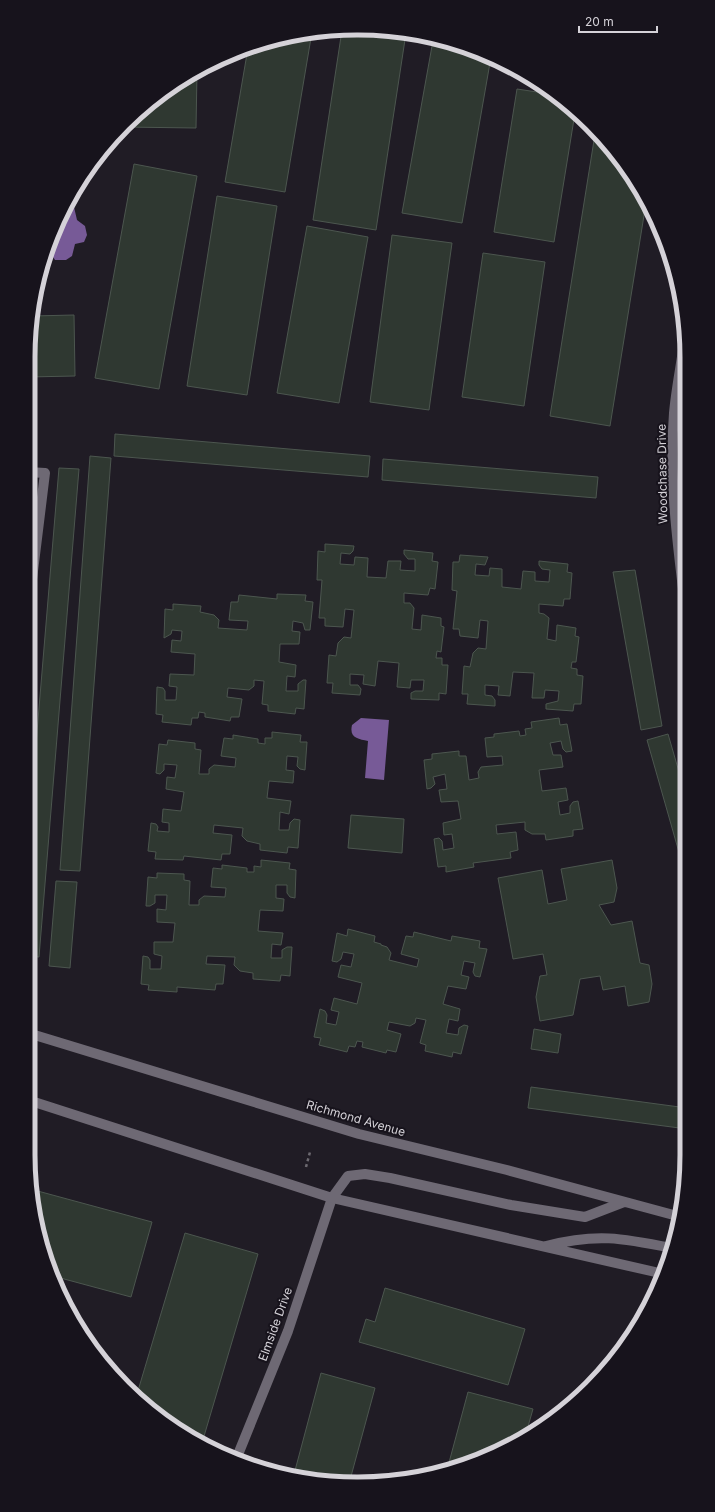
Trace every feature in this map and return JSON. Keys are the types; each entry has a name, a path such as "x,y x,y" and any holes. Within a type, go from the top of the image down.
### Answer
{"main road":[{"name":"Woodchase Drive","path":"680,371 674,412 673,469 674,521 680,567"},
{"path":"35,472 45,473 35,555"},
{"name":"Richmond Avenue","path":"35,1035 359,1134 507,1170 674,1215"},
{"path":"35,1102 332,1198 657,1272"},
{"name":"Elmside Drive","path":"238,1454 288,1331 332,1198 348,1176 365,1174 390,1178 511,1205 585,1217 624,1202"},
{"path":"544,1247 569,1240 597,1237 627,1239 666,1247"}],"path":[{"path":"306,1167 310,1152"}],"shaded area":[{"path":"73,206 77,220 85,226 87,235 84,242 75,244 72,256 66,260 55,260 52,254"},
{"path":"361,718 389,720 384,780 365,778 368,741 355,737 351,729 352,725"}],"building":[{"path":"358,35 405,39 376,230 313,220 341,36"},
{"path":"311,39 285,192 225,182 247,55 274,46"},
{"path":"432,46 461,52 490,64 462,223 402,213"},
{"path":"197,78 196,128 131,127 178,89"},
{"path":"517,89 542,93 574,119 554,242 494,232"},
{"path":"594,138 626,178 645,211 610,426 550,416"},
{"path":"134,164 197,176 159,389 95,378"},
{"path":"217,196 277,206 247,395 187,386"},
{"path":"307,226 368,237 339,403 277,393"},
{"path":"392,235 452,243 429,410 370,402"},
{"path":"483,253 545,262 524,406 462,397"},
{"path":"74,315 75,376 35,377 38,316"},
{"path":"115,434 370,456 368,477 114,456"},
{"path":"90,456 111,458 80,871 60,870"},
{"path":"383,459 598,477 596,498 382,480"},
{"path":"59,468 79,469 39,957 35,957 35,756"},
{"path":"325,544 354,546 353,551 350,554 341,553 340,564 354,565 355,557 368,558 367,577 386,578 388,561 401,561 400,570 415,571 415,559 408,559 404,554 404,550 433,553 432,561 438,562 435,589 430,588 428,595 404,593 404,603 410,603 414,608 412,629 421,630 422,615 441,618 441,626 444,627 441,652 437,651 436,658 442,658 442,665 448,665 446,694 439,693 439,700 411,699 411,693 415,691 423,691 424,680 411,680 410,688 397,687 399,663 378,661 375,686 363,684 364,675 350,674 350,685 358,685 361,689 360,695 332,693 333,683 327,683 329,655 336,656 338,643 344,637 351,638 354,610 345,609 343,627 325,626 325,618 319,618 322,580 317,580 318,551 325,552"},
{"path":"460,555 488,557 485,565 476,564 475,575 489,576 490,568 502,569 502,587 521,589 523,571 535,572 535,581 549,582 550,570 542,569 539,565 539,561 568,564 567,572 572,573 570,599 564,599 563,606 539,604 539,613 544,614 549,618 547,639 556,641 557,625 576,628 575,636 579,637 576,662 572,662 571,668 577,669 577,675 583,676 581,704 574,704 573,711 546,709 546,704 558,701 559,691 545,690 544,698 532,698 534,673 513,672 510,696 498,695 499,686 485,685 485,695 492,696 495,700 495,706 467,704 468,694 462,694 464,666 470,667 473,653 478,648 486,649 488,621 480,620 478,638 460,636 459,629 453,629 457,591 452,590 453,562 459,562"},
{"path":"635,570 662,726 641,730 613,572"},
{"path":"277,594 306,595 305,601 313,602 310,630 305,630 303,623 293,621 292,631 300,632 299,644 280,644 279,662 296,665 295,677 287,676 286,691 298,691 298,684 303,680 306,680 304,709 296,708 295,714 268,711 268,705 262,704 264,681 254,680 254,686 249,690 228,688 227,697 242,699 239,717 231,717 230,721 205,717 205,713 199,712 198,718 192,718 191,725 162,722 163,715 156,714 157,687 163,688 165,691 165,700 176,700 177,687 169,686 170,674 194,675 195,654 171,652 172,640 181,641 182,631 172,630 171,634 164,638 165,609 173,610 173,604 201,606 200,612 214,615 219,620 218,628 247,630 248,621 229,620 231,602 238,602 239,595 277,599"},
{"path":"559,718 560,725 567,724 572,751 566,752 563,749 561,741 550,743 553,755 561,755 563,767 539,770 542,791 566,788 568,800 558,802 560,815 570,813 570,806 573,802 578,801 583,829 573,830 573,836 546,840 545,834 532,834 525,830 525,822 496,825 497,834 516,832 518,850 510,852 511,858 473,863 474,867 446,872 446,866 438,867 434,839 439,838 442,841 443,850 454,848 452,834 444,835 443,823 461,819 458,801 441,802 439,790 447,789 445,774 433,777 435,784 431,788 427,789 424,760 432,759 432,754 459,751 459,756 466,756 469,780 479,778 478,772 481,767 503,765 502,756 487,757 485,738 494,737 494,734 519,731 520,736 526,735 525,729 532,728 531,722"},
{"path":"272,732 301,735 300,742 307,742 305,770 300,769 297,766 298,757 287,756 286,770 294,771 293,783 269,781 267,798 291,801 289,814 280,812 279,830 289,830 290,823 294,819 300,820 298,848 288,847 287,853 260,850 260,844 247,841 242,836 243,828 214,825 213,833 232,835 230,854 222,854 221,860 184,856 183,860 155,859 156,852 148,851 151,823 156,824 158,827 157,831 169,832 169,823 162,822 163,809 181,811 184,792 166,789 167,777 175,778 177,765 164,764 164,770 160,774 156,773 159,744 167,745 168,740 195,743 195,749 201,750 199,774 209,774 209,769 214,765 235,767 236,758 221,756 224,738 233,739 233,735 258,739 258,743 265,744 265,738 272,738"},
{"path":"668,734 680,775 680,856 647,740"},
{"path":"351,815 404,819 402,853 348,848"},
{"path":"261,860 290,863 289,869 296,870 295,898 290,897 287,893 287,885 276,885 276,898 284,899 283,911 260,910 258,931 283,933 281,945 272,944 271,958 282,958 282,950 287,947 292,947 290,976 281,975 280,981 253,979 253,973 240,971 234,965 235,957 207,956 206,964 225,965 223,984 216,984 215,990 177,987 177,992 148,990 149,985 141,984 143,956 148,957 150,960 150,969 161,969 162,956 154,954 154,942 173,942 175,923 157,922 157,909 166,910 167,895 155,895 155,903 150,906 146,906 148,877 157,878 157,873 184,874 184,880 190,881 189,905 199,905 199,900 204,896 225,897 226,888 211,887 213,868 222,869 222,865 247,868 247,872 254,872 254,866 261,867"},
{"path":"612,860 617,888 614,902 599,905 611,925 632,921 640,963 649,965 652,984 649,1002 628,1006 625,986 603,990 600,976 580,979 573,1015 540,1021 536,997 540,976 547,975 543,954 513,959 498,878 542,870 548,904 567,900 561,869"},
{"path":"56,881 77,882 70,968 49,966"},
{"path":"348,929 375,936 374,942 387,947 391,953 389,960 417,967 419,959 401,954 406,936 413,937 414,932 451,941 452,936 480,941 479,948 487,949 480,977 475,976 473,972 475,963 464,961 461,975 469,977 466,989 448,986 443,1004 460,1009 458,1021 449,1019 446,1033 458,1035 459,1028 464,1025 468,1026 461,1054 453,1052 452,1057 425,1051 426,1045 420,1043 426,1020 416,1018 415,1023 410,1026 389,1022 387,1030 401,1034 396,1052 387,1050 386,1053 362,1047 363,1042 357,1041 355,1047 349,1046 347,1052 319,1045 321,1038 314,1037 320,1009 325,1011 327,1015 326,1023 336,1025 339,1012 331,1010 334,998 357,1004 362,983 338,977 341,965 351,967 354,954 343,952 341,959 337,962 332,961 337,933 347,936"},
{"path":"534,1029 561,1034 558,1053 531,1049"},
{"path":"531,1087 680,1107 680,1128 528,1108"},
{"path":"37,1191 152,1222 131,1297 60,1278 46,1238"},
{"path":"185,1233 258,1254 203,1438 178,1423 138,1391"},
{"path":"385,1288 525,1329 508,1385 359,1342 366,1319 375,1322"},
{"path":"321,1373 375,1388 351,1477 295,1471"},
{"path":"468,1392 533,1409 527,1429 500,1444 449,1464"}]}
